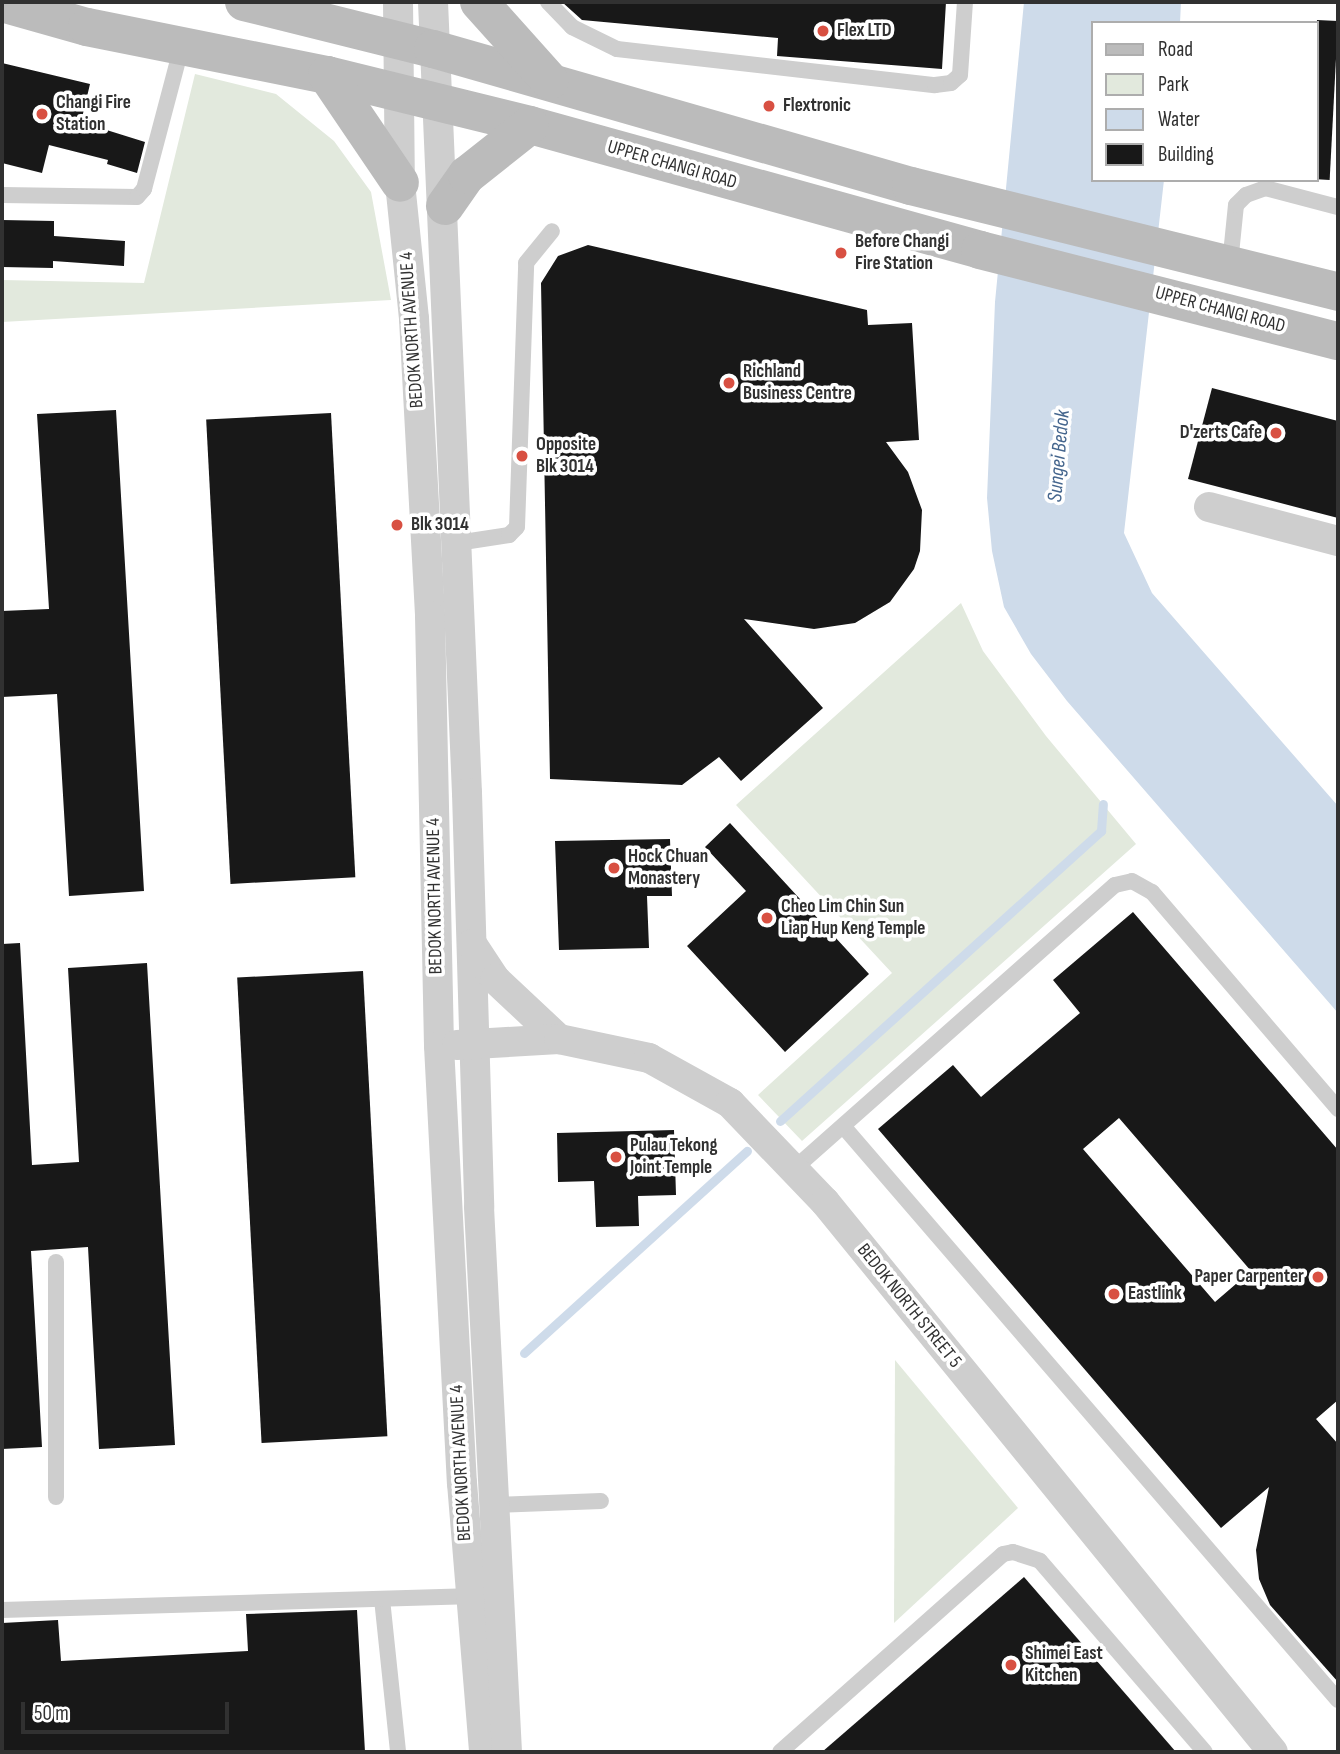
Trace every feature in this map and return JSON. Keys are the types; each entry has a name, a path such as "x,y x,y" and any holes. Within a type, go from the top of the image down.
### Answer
{"street":[{"path":"244,2 307,8 416,44 993,208 1167,247 1338,292"},
{"path":"398,2 416,44"},
{"path":"416,44 433,2"},
{"path":"478,2 552,82"},
{"name":"UPPER CHANGI ROAD","path":"2,4 87,27 327,75 439,102 989,253 1338,341"},
{"name":"BEDOK NORTH AVENUE 4","path":"416,44 400,93 400,183 414,319 430,616 439,1046 484,1595 507,1752"},
{"name":"BEDOK NORTH AVENUE 4","path":"416,44 439,102 445,206 444,317 457,542 492,1505 484,1595 484,1752"},
{"path":"327,75 400,183"},
{"path":"445,206 467,175 530,125"},
{"path":"1209,507 1338,541"},
{"path":"472,944 495,979 559,1039"},
{"name":"BEDOK NORTH STREET 5","path":"439,1046 559,1039 660,1065 730,1103 795,1168 1273,1752"}],"lane":[{"path":"548,2 572,27 617,49 935,85 951,83 960,75 965,2"},
{"path":"2,195 137,197 144,189 182,45"},
{"path":"1230,264 1236,205 1245,195 1265,188 1338,207"},
{"path":"457,542 509,535 517,527 526,263 536,246 552,231"},
{"path":"795,1168 1115,885 1132,881 1152,892 1338,1109"},
{"path":"843,1126 1338,1700"},
{"path":"56,1262 56,1497"},
{"path":"492,1505 601,1501"},
{"path":"779,1752 1003,1554 1013,1552 1040,1561 1205,1752"},
{"path":"2,1610 484,1595"},
{"path":"382,1599 398,1752"}],"green space":[{"path":"195,74 276,94 334,141 371,192 391,300 2,322 2,280 144,283"},
{"path":"961,603 983,651 1046,736 1136,844 802,1141 758,1095 892,973 736,805"},
{"path":"895,1360 1018,1508 894,1623"}],"water":[{"name":"Sungei Bedok","path":"1024,2 1181,2 1180,21 1092,21 1092,182 1164,182 1124,533 1152,593 1338,806 1338,1013 1067,701 1031,654 1004,607 992,551 987,498 995,302"}],"building":[{"name":"Flex LTD","path":"562,2 946,2 942,69 777,56 778,38 582,20"},
{"path":"1317,20 1338,21 1330,180 1319,179"},
{"name":"Changi Fire Station","path":"2,63 90,84 81,122 145,142 137,173 107,164 108,160 49,145 42,173 2,163"},
{"path":"2,220 54,221 54,236 125,241 124,266 53,261 53,268 2,267"},
{"name":"Richland Business Centre","path":"588,245 867,310 868,325 912,323 919,440 886,442 908,472 922,510 920,551 914,569 890,602 855,623 814,629 744,619 823,708 741,781 719,757 682,785 550,779 541,283 558,256"},
{"path":"1212,388 1338,421 1338,518 1188,479"},
{"path":"116,410 144,891 69,896 57,694 2,697 2,611 49,609 37,414"},
{"path":"331,413 355,877 231,884 206,420"},
{"name":"Cheo Lim Chin Sun Liap Hup Keng Temple","path":"730,823 869,974 785,1052 687,946 746,891 705,847"},
{"name":"Hock Chuan Monastery","path":"670,839 672,896 647,896 649,948 559,950 555,841"},
{"name":"Eastlink","path":"1133,912 1338,1150 1338,1400 1316,1419 1338,1444 1338,1682 1270,1605 1259,1579 1256,1550 1269,1487 1221,1528 878,1129 953,1065 981,1097 1080,1013 1053,980","holes":["1119,1118 1251,1271 1215,1302 1083,1149"]},
{"path":"20,943 32,1165 79,1162 68,968 147,963 175,1445 99,1449 88,1247 31,1251 42,1447 2,1449 2,944"},
{"path":"363,971 387,1436 262,1443 237,978"},
{"name":"Pulau Tekong Joint Temple","path":"674,1130 676,1195 638,1196 639,1226 596,1227 594,1181 558,1182 557,1133"},
{"name":"Shimei East Kitchen","path":"1024,1577 1176,1752 822,1752"},
{"path":"357,1610 365,1752 2,1752 2,1623 58,1620 61,1661 248,1651 246,1614"}],"waterway":[{"path":"780,1121 1101,831 1103,804"},
{"path":"524,1353 747,1151"}],"place":[{"name":"Flex LTD","path":"823,31"},
{"name":"Flextronic","path":"769,106"},
{"name":"Changi Fire Station","path":"42,114"},
{"name":"Before Changi Fire Station","path":"841,253"},
{"name":"Richland Business Centre","path":"729,383"},
{"name":"D'zerts Cafe","path":"1276,433"},
{"name":"Opposite Blk 3014","path":"522,456"},
{"name":"Blk 3014","path":"397,525"},
{"name":"Hock Chuan Monastery","path":"614,868"},
{"name":"Cheo Lim Chin Sun Liap Hup Keng Temple","path":"767,918"},
{"name":"Pulau Tekong Joint Temple","path":"616,1157"},
{"name":"Paper Carpenter","path":"1318,1277"},
{"name":"Eastlink","path":"1114,1294"},
{"name":"Shimei East Kitchen","path":"1011,1665"}]}
